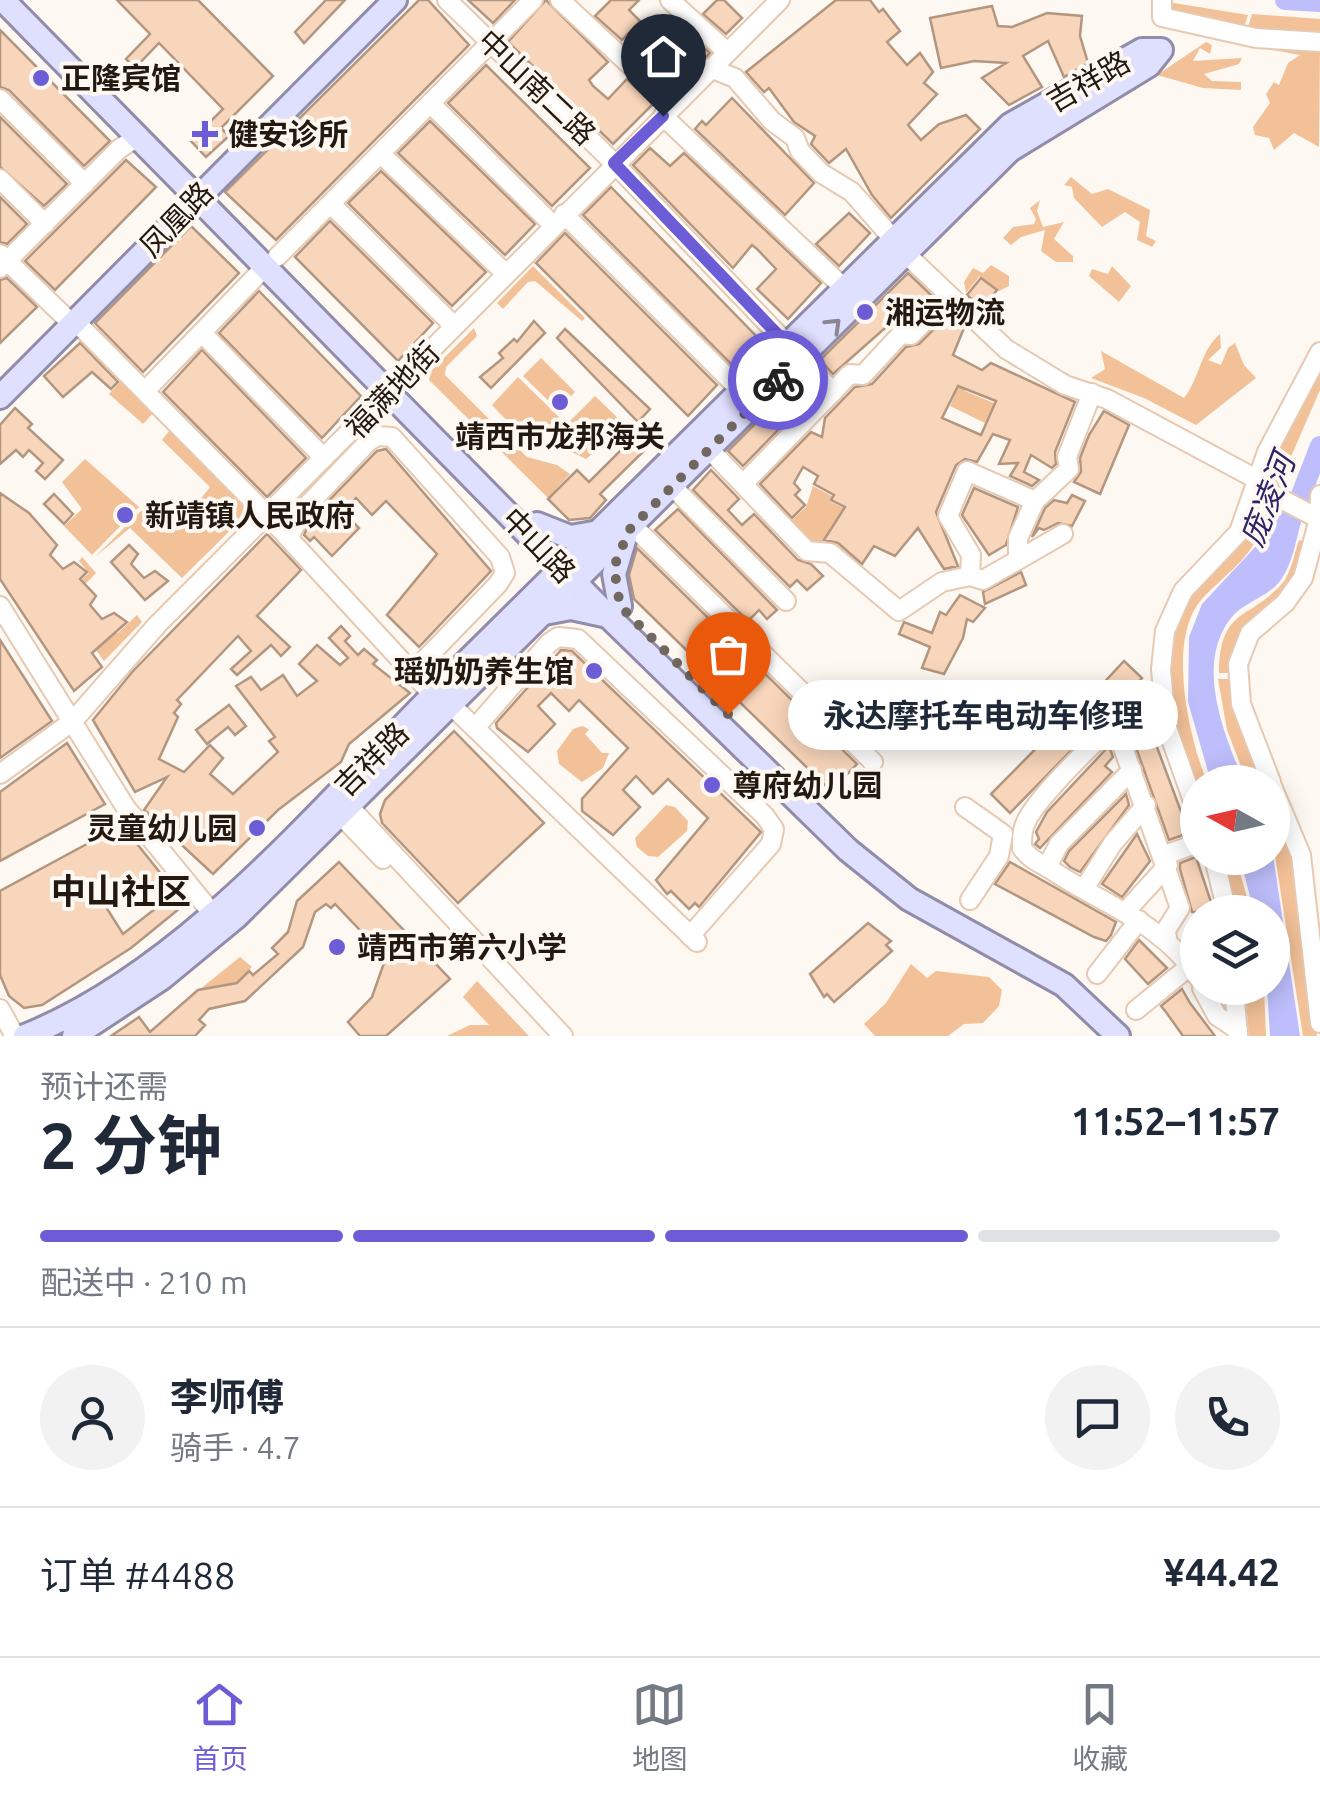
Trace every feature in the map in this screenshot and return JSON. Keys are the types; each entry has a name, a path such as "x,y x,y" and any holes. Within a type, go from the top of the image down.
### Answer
{"main road":[{"name":"中山路","path":"3,0 139,136 200,186"},
{"name":"中山路","path":"22,0 395,388 872,872 958,928 1064,985 1118,1036"},
{"name":"凤凰路","path":"0,397 70,319 383,0"},
{"name":"凤凰路","path":"200,186 395,0"},
{"name":"吉祥路","path":"25,1036 115,990 242,897 442,700 538,614 602,530 740,391 794,351 900,248 1010,150 1093,90"},
{"name":"吉祥路","path":"442,700 512,619 631,528 709,449 844,288 900,248"},
{"name":"凤凰路","path":"0,379 70,319"},
{"path":"512,619 529,588 534,568 530,526 570,537 602,530"},
{"path":"538,614 582,608 614,611 614,567 631,528"},
{"name":"中山路","path":"614,611 884,866 912,887 1078,981 1133,1036"},
{"name":"吉祥路","path":"74,1036 162,978 213,921"}],"street":[{"name":"中山南二路","path":"447,0 614,163 833,392"},
{"path":"145,391 533,0"},
{"path":"560,0 844,288"},
{"path":"670,0 726,52"},
{"name":"福满地街","path":"0,774 74,721 157,626 504,273 780,0"},
{"path":"1162,0 1162,17 1256,38 1320,42"},
{"path":"710,68 735,78 772,121 796,138 800,150 822,173 852,192 900,248 1006,349 1065,385 1092,393 1260,485 1317,522"},
{"path":"0,99 85,184"},
{"path":"431,104 740,391"},
{"path":"139,136 3,261 145,391 289,538 411,674 475,728 694,939 771,844 774,830 765,816 578,640 568,636 549,644 475,728"},
{"path":"382,154 504,273"},
{"path":"0,179 45,224"},
{"path":"331,204 454,326"},
{"path":"744,483 852,372 863,374 901,334 911,335 949,296"},
{"path":"202,333 324,458"},
{"path":"1180,768 1170,742 1162,688 1162,650 1173,607 1240,532 1260,485 1267,452 1320,352"},
{"path":"1018,557 1018,538 1035,501 1066,473 1067,458 1092,393"},
{"path":"289,538 301,512 368,442 378,436 392,436 506,567 498,584 411,674"},
{"path":"709,449 807,551 830,553 894,610 908,608 942,582 970,576 982,580 1063,534"},
{"path":"970,576 971,556 948,516 967,470 1035,501"},
{"path":"672,486 786,600"},
{"path":"1265,765 1241,704 1238,664 1250,632 1300,584 1320,495"},
{"path":"631,528 873,762"},
{"path":"0,606 126,808 213,921"},
{"path":"970,900 1037,804 1116,725 1162,688"},
{"path":"1083,691 1116,725 1166,860 1180,908 1166,930 1167,939"},
{"path":"1047,866 1059,844 1132,770"},
{"path":"339,804 548,1036"},
{"path":"339,804 563,1036"},
{"path":"1084,890 1113,844 1146,805"},
{"path":"964,807 1084,890 1133,915 1167,939 1180,955"},
{"path":"1290,829 1300,854 1320,1023"},
{"path":"1097,974 1166,860 1180,853"},
{"path":"1136,1010 1180,981"},
{"path":"1212,1005 1238,1033"},
{"path":"1236,1005 1238,1033"},
{"path":"0,1009 16,1036"}],"shaded area":[{"path":"1168,2 1248,15 1244,27 1168,12"},
{"path":"1252,14 1320,19 1320,34 1248,27"},
{"path":"1215,35 1320,47 1319,147 1294,133 1274,150 1269,138 1255,135 1253,127 1270,103 1266,94 1274,82 1279,85 1288,63 1300,55 1209,38"},
{"path":"1206,42 1212,45 1210,54 1200,48 1193,61 1242,58 1239,64 1204,74 1212,81 1241,82 1241,90 1203,88 1157,75"},
{"path":"1071,177 1092,194 1108,189 1150,210 1146,236 1156,241 1152,247 1137,240 1140,222 1125,212 1102,227 1074,198 1072,187 1064,185"},
{"path":"1040,200 1037,211 1043,227 1064,222 1054,239 1073,256 1073,262 1056,262 1041,251 1045,230 1021,237 1011,245 1003,238 1013,227 1034,224 1036,219 1030,208"},
{"path":"991,265 1009,276 1009,286 999,291 980,276 966,293 964,282 973,268 983,273"},
{"path":"533,266 585,318 582,321 535,281 528,282 503,309 497,303"},
{"path":"1112,266 1131,286 1119,302 1089,276 1092,269 1108,274"},
{"path":"474,328 477,336 446,367 445,375 527,457 557,465 570,474 548,498 429,380 432,370"},
{"path":"1220,334 1221,348 1208,360 1221,365 1228,348 1235,343 1244,365 1256,378 1196,425 1144,398 1091,378 1105,369 1101,351 1184,398 1208,348"},
{"path":"541,358 575,392 558,410 523,376"},
{"path":"1320,366 1320,390 1276,491 1265,485 1277,448"},
{"path":"518,377 559,417 535,442 525,440 492,405"},
{"path":"954,380 966,386 965,391 994,403 985,423 950,406 955,395 948,391"},
{"path":"121,381 154,412 143,424 109,394"},
{"path":"595,396 621,421 622,428 611,438 596,429 580,439 557,434"},
{"path":"170,430 253,508 182,578 130,528 95,557 142,510 167,531 178,528 210,487 162,440"},
{"path":"588,436 594,443 608,441 586,459 551,442 554,437 579,441"},
{"path":"85,459 139,507 92,555 64,526 82,509 62,482"},
{"path":"813,486 832,496 829,501 846,509 817,548 791,521 806,507"},
{"path":"1251,524 1262,527 1244,557 1202,599 1185,638 1184,689 1202,765 1190,765 1171,691 1172,640 1191,594"},
{"path":"1299,540 1309,543 1299,576 1232,673 1219,673 1224,637 1230,626 1281,585"},
{"path":"82,557 96,573 68,602 118,633 137,615 142,622 104,661 59,600 89,573 79,561"},
{"path":"1218,679 1234,679 1262,765 1240,765 1227,730"},
{"path":"573,729 589,729 585,734 602,753 609,753 603,768 582,782 559,764 557,751"},
{"path":"666,805 675,807 688,821 687,831 658,857 648,856 637,847 635,838"},
{"path":"1290,838 1317,1036 1303,1036 1290,952 1290,895 1281,895 1278,875 1290,875"},
{"path":"1227,875 1241,875 1246,895 1232,895"},
{"path":"240,957 252,967 237,982 199,990"},
{"path":"911,964 927,978 936,971 989,977 1002,990 999,1006 983,1023 964,1024 948,1036 875,1036 864,1024 886,1003"},
{"path":"477,981 529,1036 447,1036 470,1025 489,1025 463,997"},
{"path":"1246,1005 1265,1005 1266,1036 1249,1036"}],"water":[{"path":"1275,499 1303,515 1284,574 1275,587 1231,618 1220,637 1215,657 1216,700 1237,765 1206,765 1188,702 1189,637 1202,604 1257,545"},
{"path":"1244,875 1276,875 1279,895 1250,895"},
{"path":"1290,969 1300,1036 1270,1036 1268,1005 1290,1005"}],"building":[{"path":"117,0 198,0 273,76 221,128 229,136 206,157 191,141 223,109 159,43 135,68 126,59 150,34"},
{"path":"326,0 345,0 304,43 295,32"},
{"path":"419,0 428,0 469,45 276,240 225,192"},
{"path":"468,0 515,0 493,23"},
{"path":"546,0 608,62 589,80 593,86 608,99 627,79 653,104 613,144 508,42"},
{"path":"611,0 639,0 629,10 640,21 622,40 595,16"},
{"path":"717,0 724,0 742,18 726,34 703,14"},
{"path":"836,0 870,0 879,12 883,9 900,31 887,42 907,65 920,53 933,72 924,83 937,94 908,125 921,140 939,124 966,115 980,129 891,218 872,195 846,149 829,163 811,144 815,136 794,122 769,88 764,92 746,72"},
{"path":"992,6 998,26 1012,27 1047,13 1082,16 1080,36 1088,63 1064,77 1048,41 1023,56 1042,87 1009,105 982,78 1006,63 974,61 941,68 930,18"},
{"path":"0,30 110,141 84,166 9,90 0,87"},
{"path":"648,41 678,60 696,41 710,53 674,89 636,54"},
{"path":"486,65 590,168 552,206 448,103"},
{"path":"732,98 814,183 785,215 695,129 702,121 706,125"},
{"path":"0,117 67,184 44,206 0,167"},
{"path":"430,121 535,224 505,255 398,153"},
{"path":"650,148 670,166 684,153 821,283 788,319 757,289 776,269 757,249 752,245 733,268 633,165"},
{"path":"126,160 156,187 55,290 25,261"},
{"path":"381,171 486,272 452,306 348,203"},
{"path":"611,187 760,340 735,368 583,215"},
{"path":"0,197 27,224 7,244 0,242"},
{"path":"849,213 870,233 839,266 816,244"},
{"path":"330,221 433,323 398,361 295,257"},
{"path":"191,226 239,273 143,372 95,323"},
{"path":"565,233 717,385 688,416 536,263"},
{"path":"908,273 932,296 910,318 902,313 833,374 820,360"},
{"path":"7,278 37,307 0,343 0,280"},
{"path":"981,278 997,290 982,309 967,295"},
{"path":"259,291 361,396 322,438 219,333"},
{"path":"949,314 951,321 964,328 953,355 982,370 991,363 1075,402 1055,452 1056,464 1052,468 1031,455 1024,472 1039,480 1032,486 1010,476 1018,463 999,464 1010,440 993,434 977,462 965,459 956,465 936,512 958,566 944,569 918,528 895,556 874,546 862,564 838,543 824,540 845,507 831,500 834,495 814,484 818,476 803,467 794,483 800,490 795,495 805,505 792,518 760,484 811,432 822,437 825,418 855,387 872,384 906,347 919,344","holes":["958,386 996,401 981,435 942,418"]},
{"path":"534,321 545,333 491,388 480,377 503,358 499,353 514,339 517,342"},
{"path":"565,329 650,409 638,422 557,338"},
{"path":"80,343 118,382 111,389 92,372 63,397 44,376"},
{"path":"202,350 306,458 267,497 163,392"},
{"path":"802,377 815,392 743,466 728,451"},
{"path":"15,408 32,424 28,428 63,460 45,479 36,471 43,463 29,450 23,457 16,450 0,464 0,425"},
{"path":"1104,411 1129,425 1100,494 1074,482 1081,472 1080,458 1089,435"},
{"path":"642,429 654,441 600,494 606,500 590,518 569,520 548,499 577,470 589,482"},
{"path":"386,449 491,571 419,647 387,615 437,554 386,501 372,515 356,498 343,512 359,528 332,556 314,537 310,541 304,535 311,519 377,451"},
{"path":"711,470 739,499 728,510 742,525 754,514 798,560 811,564 823,576 807,590 797,580 790,587 693,490"},
{"path":"974,488 1018,507 1006,545 989,555 962,515"},
{"path":"0,493 29,513 57,545 50,555 63,569 74,562 87,572 80,579 96,596 90,605 102,619 114,613 127,622 92,653 102,667 74,691 0,579"},
{"path":"54,494 73,514 64,524 44,504"},
{"path":"1072,495 1085,501 1072,526 1058,523 1044,530 1039,528 1032,537 1045,508 1054,500 1067,503"},
{"path":"678,509 777,610 767,619 759,610 748,621 655,530"},
{"path":"267,534 301,570 257,616 290,647 281,656 271,645 237,675 231,669 251,651 238,636 177,700 181,704 174,713 178,717 159,759 184,772 210,745 223,758 210,774 233,794 278,752 269,741 275,737 236,686 251,677 261,690 283,675 297,696 317,681 299,664 317,645 340,665 348,658 329,638 341,626 350,636 345,641 358,655 364,649 377,660 373,664 410,693 349,744 341,762 278,810 213,874 144,810 167,777 135,792 93,720 133,671"},
{"path":"129,545 138,554 131,564 144,578 155,571 168,581 145,600 111,562"},
{"path":"637,548 857,764 831,791 634,599 629,575"},
{"path":"1021,572 1026,585 985,604 983,592"},
{"path":"960,595 985,608 973,622 967,619 963,638 944,674 922,668 930,647 899,634 904,622 932,633 940,612 946,615"},
{"path":"0,640 52,721 0,758"},
{"path":"561,650 572,651 761,832 699,907 695,903 689,909 671,891 667,894 656,880 708,818 668,779 653,794 636,776 623,790 640,807 613,835 582,811 582,799 628,748 579,700 569,711 551,693 538,706 555,724 528,752 497,728 496,723"},
{"path":"1124,661 1142,678 1115,707 1098,689"},
{"path":"229,705 246,726 235,735 228,727 207,744 196,730"},
{"path":"1079,705 1097,724 1010,813 991,794"},
{"path":"873,712 890,729 873,745 858,729"},
{"path":"1145,715 1180,809 1180,836 1169,840 1129,728"},
{"path":"454,731 544,823 458,903 382,823 380,814 385,800"},
{"path":"67,743 105,804 0,861 0,792"},
{"path":"1109,746 1113,757 1105,766 1112,772 1040,848 1035,844 1039,839 1036,832 1047,812"},
{"path":"1126,794 1129,805 1080,872 1070,867 1064,861 1069,851"},
{"path":"122,825 185,904 131,948 42,1005 24,1008 9,996 0,975 0,891","holes":["147,877 165,901 123,934 104,904"]},
{"path":"1137,834 1150,861 1122,897 1102,884"},
{"path":"339,862 450,979 386,1036 360,1036 348,1022 372,997 384,963 373,950 376,947 335,904 331,908 326,904 315,912 303,947 245,1001 209,1009 199,1020 205,1025 195,1036 111,1036 139,1017 150,1032 198,990 237,983 249,971 253,975 278,954 272,948 288,932 297,901"},
{"path":"1010,862 1116,922 1111,935 1106,941 1094,937 995,884"},
{"path":"1182,875 1202,875 1209,895 1187,895"},
{"path":"868,923 891,941 886,945 892,951 834,1002 827,994 824,997 810,974"},
{"path":"1139,940 1167,968 1148,984 1125,959"},
{"path":"1180,991 1180,1005 1192,1005 1215,1036 1183,1036 1161,1006"}],"waterway":[{"name":"庞凌河","path":"1285,0 1320,2"},
{"name":"庞凌河","path":"1290,523 1320,446"}],"way so far":[{"path":"728,714 620,606 614,567 629,530 778,380"}],"place":[{"name":"正隆宾馆","path":"41,78"},
{"name":"健安诊所","path":"205,134"},
{"name":"湘运物流","path":"865,312"},
{"name":"靖西市龙邦海关","path":"560,402"},
{"name":"新靖镇人民政府","path":"125,515"},
{"name":"瑶奶奶养生馆","path":"594,671"},
{"name":"永达摩托车电动车修理","path":"728,714"},
{"name":"尊府幼儿园","path":"712,785"},
{"name":"灵童幼儿园","path":"257,828"},
{"name":"靖西市第六小学","path":"337,947"}],"district":[{"name":"中山社区","path":"121,891"}],"route":[{"path":"663,116 614,163 800,358 778,380"}]}
